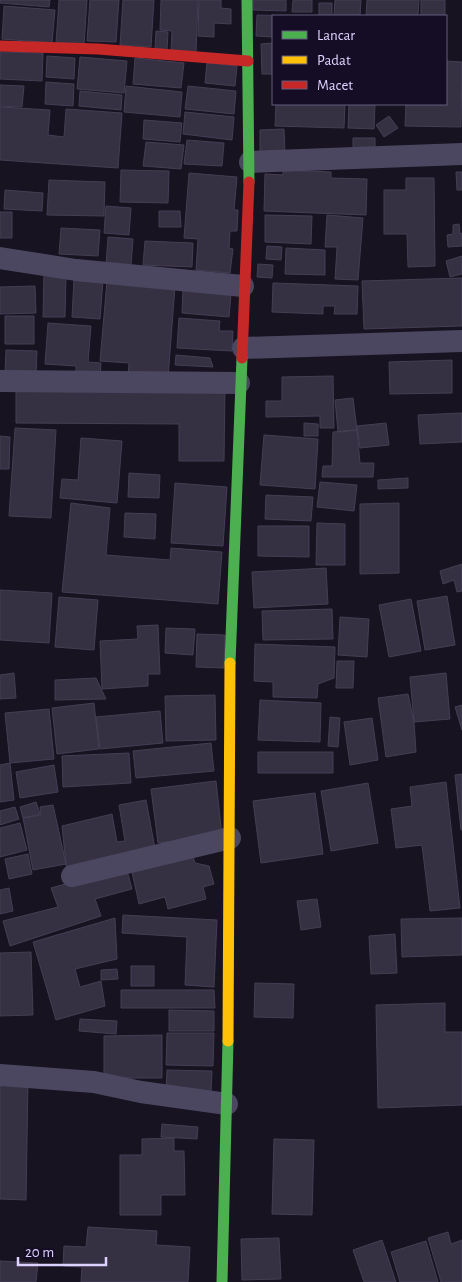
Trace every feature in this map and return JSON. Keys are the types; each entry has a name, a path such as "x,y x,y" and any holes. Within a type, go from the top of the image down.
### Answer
{"street":[{"path":"222,1282 227,1104 230,838 229,679 239,383 243,348 250,162 247,0"},
{"path":"0,46 98,49 248,61"},
{"path":"250,162 462,154"},
{"path":"0,258 76,270 244,286"},
{"path":"243,348 462,341"},
{"path":"1,381 239,383"},
{"path":"72,876 230,838"},
{"path":"0,1074 94,1082 141,1092 227,1104"}],"building":[{"path":"0,0 50,0 49,7 0,3"},
{"path":"59,0 87,0 84,45 56,43"},
{"path":"90,0 119,0 116,42 87,41"},
{"path":"123,0 154,0 151,47 120,45"},
{"path":"161,0 198,0 196,52 171,51 172,31 160,30"},
{"path":"199,0 221,0 221,8 231,9 231,24 214,23 214,37 198,36"},
{"path":"253,0 286,0 286,11 253,10"},
{"path":"293,0 312,0 312,12 292,12"},
{"path":"335,0 361,0 360,15 334,15"},
{"path":"367,0 419,0 418,15 366,15"},
{"path":"421,0 445,0 445,15 421,15"},
{"path":"319,3 332,3 332,15 319,15"},
{"path":"4,6 55,10 52,43 2,39"},
{"path":"257,15 272,15 272,37 256,36"},
{"path":"156,31 168,32 167,50 155,49"},
{"path":"272,43 272,74 262,74 261,44"},
{"path":"0,52 43,53 42,81 0,79"},
{"path":"47,56 75,58 74,79 46,77"},
{"path":"80,57 127,61 124,93 77,89"},
{"path":"135,58 184,63 181,88 133,84"},
{"path":"447,61 462,62 461,127 405,126 406,105 447,105"},
{"path":"207,63 237,66 235,86 205,83"},
{"path":"46,82 74,84 73,106 45,104"},
{"path":"0,85 24,86 22,107 0,106"},
{"path":"126,86 182,92 180,117 124,112"},
{"path":"188,86 236,91 234,114 185,109"},
{"path":"80,91 122,95 121,110 79,106"},
{"path":"276,105 345,105 344,128 275,126"},
{"path":"349,105 375,105 374,129 348,128"},
{"path":"0,107 50,110 48,135 64,137 66,109 122,113 118,168 0,160"},
{"path":"185,112 234,117 232,140 183,134"},
{"path":"389,116 398,128 384,137 376,125"},
{"path":"144,120 182,123 180,142 143,139"},
{"path":"284,129 285,154 260,155 260,130"},
{"path":"353,138 375,138 375,150 353,149"},
{"path":"187,140 224,143 222,166 184,164"},
{"path":"146,142 184,145 181,169 143,166"},
{"path":"121,170 169,171 168,203 120,202"},
{"path":"283,170 331,172 331,178 367,179 366,215 264,211 265,174 283,175"},
{"path":"456,172 462,172 462,190 457,190"},
{"path":"189,173 237,177 234,210 238,210 237,231 230,231 229,248 233,249 230,273 196,270 198,239 184,238"},
{"path":"406,178 434,178 435,266 408,267 407,234 384,234 384,190 406,190"},
{"path":"49,180 105,182 104,216 47,215"},
{"path":"5,190 43,193 42,211 4,209"},
{"path":"106,206 131,208 129,235 104,233"},
{"path":"159,211 180,211 181,227 159,227"},
{"path":"0,212 12,212 12,238 0,238"},
{"path":"265,215 312,216 311,244 265,242"},
{"path":"327,215 363,218 358,280 335,279 337,247 325,247"},
{"path":"459,224 460,234 462,233 462,246 448,247 447,235 453,234 453,225"},
{"path":"61,228 100,230 98,256 59,254"},
{"path":"108,237 133,239 131,266 106,265"},
{"path":"145,241 193,243 192,267 143,265"},
{"path":"267,246 282,247 281,260 266,259"},
{"path":"286,248 325,250 325,275 285,274"},
{"path":"462,256 462,274 450,277 446,261"},
{"path":"258,264 273,265 272,278 257,277"},
{"path":"44,274 66,274 65,317 43,317"},
{"path":"462,278 462,326 364,329 362,281"},
{"path":"74,279 103,280 100,319 72,317"},
{"path":"107,281 175,286 168,378 128,376 129,363 100,361"},
{"path":"273,283 358,286 357,314 334,314 335,306 323,306 323,314 272,312"},
{"path":"35,286 36,313 0,314 0,287"},
{"path":"183,290 231,294 229,317 182,313"},
{"path":"5,316 34,316 34,344 5,344"},
{"path":"179,318 220,321 219,331 233,331 232,351 177,348"},
{"path":"48,323 91,326 88,362 101,363 100,377 76,376 76,366 45,364"},
{"path":"6,350 37,351 36,375 5,373"},
{"path":"176,355 210,358 213,367 175,365"},
{"path":"452,360 452,393 390,394 389,362"},
{"path":"333,376 334,428 320,428 320,416 266,417 266,401 282,401 282,377"},
{"path":"16,386 225,386 224,461 179,461 179,424 16,423"},
{"path":"353,398 357,430 338,432 335,400"},
{"path":"462,413 462,442 420,444 418,415"},
{"path":"304,423 318,424 318,436 304,436"},
{"path":"386,423 389,445 360,448 357,426"},
{"path":"15,428 56,430 51,518 9,516"},
{"path":"357,430 360,463 374,463 373,477 322,477 323,466 332,466 333,432"},
{"path":"264,435 318,439 315,489 260,485"},
{"path":"0,436 10,437 9,469 0,469"},
{"path":"81,438 122,441 117,503 60,498 62,479 78,480"},
{"path":"129,473 160,475 159,498 128,497"},
{"path":"408,478 408,488 378,489 378,480"},
{"path":"320,482 357,485 354,511 317,507"},
{"path":"175,483 227,487 223,546 171,543"},
{"path":"266,495 313,497 311,521 265,519"},
{"path":"71,503 110,508 106,555 170,560 171,548 222,552 218,604 62,592"},
{"path":"399,503 399,573 360,574 360,504"},
{"path":"125,513 156,514 155,539 124,537"},
{"path":"317,523 345,524 345,565 316,565"},
{"path":"258,526 309,526 309,557 258,556"},
{"path":"462,564 462,591 457,592 454,580 443,584 440,571"},
{"path":"326,568 328,604 254,608 252,572"},
{"path":"0,590 52,593 49,643 0,640"},
{"path":"447,596 455,645 425,650 417,601"},
{"path":"59,597 98,600 94,650 55,647"},
{"path":"411,599 421,651 389,657 379,605"},
{"path":"332,609 333,639 263,640 262,611"},
{"path":"340,617 369,619 367,657 338,655"},
{"path":"158,625 160,674 148,674 148,686 102,689 100,641 138,639 137,626"},
{"path":"166,628 195,629 193,655 165,653"},
{"path":"197,634 225,635 224,668 196,667"},
{"path":"255,644 335,647 334,678 318,684 317,698 273,697 273,682 254,681"},
{"path":"337,661 354,661 353,688 336,688"},
{"path":"14,673 16,698 0,699 0,675"},
{"path":"446,673 450,719 414,722 410,677"},
{"path":"96,678 106,699 55,700 55,680"},
{"path":"408,694 414,722 416,752 386,757 378,698"},
{"path":"215,695 216,740 166,741 165,696"},
{"path":"260,700 321,703 320,742 258,740"},
{"path":"94,703 99,749 57,754 52,708"},
{"path":"462,705 462,730 455,707"},
{"path":"49,709 54,759 10,763 5,713"},
{"path":"160,711 163,743 100,749 96,717"},
{"path":"330,717 340,718 338,747 328,746"},
{"path":"372,718 378,760 350,765 344,722"},
{"path":"211,743 214,771 136,778 133,751"},
{"path":"258,752 333,752 333,773 258,773"},
{"path":"129,753 131,783 63,787 62,756"},
{"path":"10,763 14,800 0,802 0,765"},
{"path":"54,765 58,792 20,798 16,772"},
{"path":"462,774 462,830 461,830 455,775"},
{"path":"216,781 222,836 158,843 151,789"},
{"path":"446,782 460,908 430,911 422,845 396,848 391,809 412,806 410,787"},
{"path":"368,783 378,843 331,851 321,791"},
{"path":"315,793 323,854 261,863 253,801"},
{"path":"146,800 156,854 67,874 62,826 112,814 117,842 125,841 119,805"},
{"path":"36,802 40,814 23,818 20,807"},
{"path":"53,805 66,864 33,870 23,818 41,815 40,807"},
{"path":"15,807 19,819 0,825 0,811"},
{"path":"20,823 27,850 0,857 0,828"},
{"path":"191,851 195,863 209,866 214,884 203,887 206,899 168,909 165,897 139,904 132,872"},
{"path":"28,854 32,874 9,879 5,859"},
{"path":"126,867 132,889 95,899 101,916 10,946 3,921 58,907 51,888"},
{"path":"9,888 13,911 0,914 0,890"},
{"path":"317,899 321,927 301,930 297,901"},
{"path":"123,915 217,920 214,987 185,985 187,937 122,933"},
{"path":"115,918 117,959 75,969 80,987 101,981 105,1006 56,1020 33,942"},
{"path":"462,918 462,955 402,957 401,919"},
{"path":"395,934 397,973 371,974 369,936"},
{"path":"31,952 33,1015 0,1016 0,953"},
{"path":"131,966 154,966 154,986 131,986"},
{"path":"117,969 118,979 101,980 101,970"},
{"path":"255,983 294,984 293,1018 254,1017"},
{"path":"121,990 214,990 215,1008 121,1008"},
{"path":"445,1003 445,1032 462,1032 462,1105 378,1108 376,1005"},
{"path":"169,1010 214,1011 214,1031 169,1031"},
{"path":"80,1019 117,1021 116,1034 79,1031"},
{"path":"167,1033 214,1033 213,1066 166,1065"},
{"path":"162,1035 162,1078 104,1078 104,1036"},
{"path":"167,1070 212,1071 211,1092 166,1091"},
{"path":"0,1078 28,1078 26,1200 0,1199"},
{"path":"162,1124 198,1127 197,1139 161,1137"},
{"path":"174,1138 174,1151 184,1151 185,1195 161,1195 161,1215 120,1215 120,1155 142,1155 142,1139"},
{"path":"274,1139 314,1140 312,1215 272,1214"},
{"path":"88,1227 157,1231 156,1245 190,1247 188,1282 81,1282 82,1267 63,1266 64,1246 86,1247"},
{"path":"448,1232 451,1244 462,1240 462,1282 441,1282 428,1238"},
{"path":"279,1238 281,1279 242,1280 241,1239"},
{"path":"382,1240 396,1282 364,1282 353,1250"},
{"path":"426,1241 438,1282 400,1282 391,1252"},
{"path":"0,1261 38,1263 36,1282 0,1282"}],"traffic: fast":[{"path":"247,0 249,182"},
{"path":"230,663 242,358"},
{"path":"222,1282 228,1041"}],"traffic: slow":[{"path":"228,1041 230,663"}],"traffic: jam":[{"path":"0,46 98,49 248,61"},
{"path":"242,358 249,182"}]}
